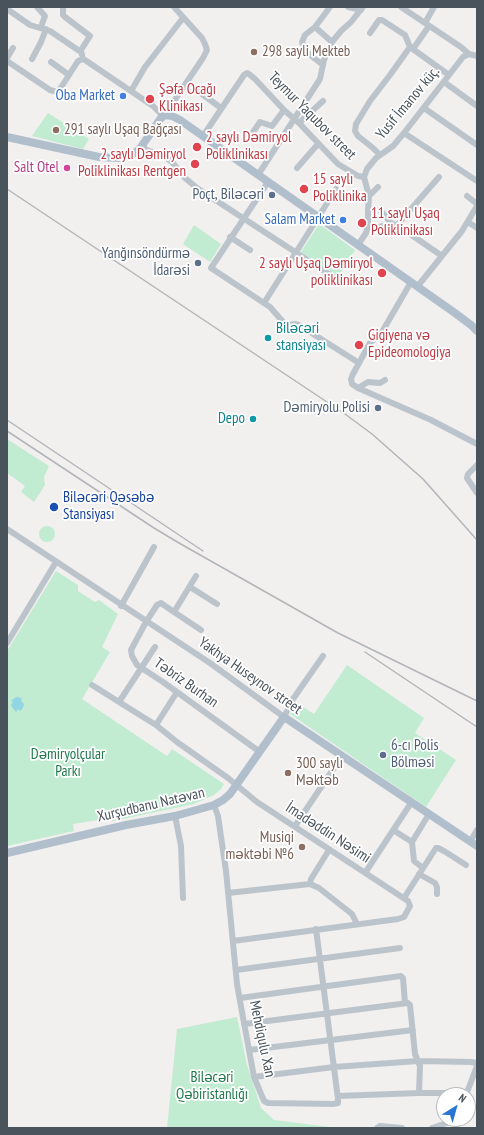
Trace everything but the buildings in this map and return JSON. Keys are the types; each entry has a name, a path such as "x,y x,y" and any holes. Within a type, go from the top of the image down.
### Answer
{"main road":[{"path":"7,137 99,157 126,157 132,155 142,147 166,116 180,120 414,284 466,321 477,331"},
{"name":"Xurşudbanu Natəvan","path":"7,853 126,825 175,816 214,805 230,794 284,717"},
{"name":"Yakhya Huseynov street","path":"284,717 473,844"}],"street":[{"path":"32,58 41,42 45,16 36,7"},
{"path":"13,48 7,59 50,90 57,92 82,56 82,48 90,36 63,15 63,7"},
{"path":"7,9 30,25 43,28 166,116 174,101 203,58 206,50 206,46 202,38 174,7"},
{"path":"323,65 309,54 304,48 302,42 305,35 315,27 330,7"},
{"path":"348,7 362,9"},
{"path":"401,7 461,47 469,54 477,56"},
{"path":"380,155 358,136 355,131 356,124 370,101 411,48 427,24 434,7"},
{"path":"258,175 297,121 320,79 323,65 332,42 340,31 351,22 362,9"},
{"path":"131,91 145,67 183,18"},
{"path":"370,33 379,20 382,20 405,35 411,48 449,75"},
{"path":"315,27 332,42"},
{"name":"Yusif İmanov küç.","path":"364,177 367,169 380,155 393,146 463,57 469,54"},
{"path":"51,62 69,75"},
{"name":"Teymur Yaqubov street","path":"203,136 241,78 247,73 255,79 284,110 343,167 358,176 364,177"},
{"path":"444,82 477,106"},
{"path":"198,91 221,108"},
{"path":"297,121 323,101"},
{"path":"424,108 477,145"},
{"path":"251,135 260,122 272,126 284,110"},
{"path":"404,133 477,181"},
{"path":"298,168 318,144"},
{"path":"142,147 164,156 172,162 192,185 335,278"},
{"path":"358,245 366,233 368,226 369,196 364,177"},
{"path":"368,226 379,227 395,224 440,177"},
{"path":"268,182 230,237 211,268 264,303 287,325 299,325 359,364"},
{"path":"369,196 378,187"},
{"path":"264,303 336,189"},
{"path":"467,196 477,205 468,222 442,256 414,284 382,332 370,343 351,379 352,384 358,388 431,420 477,444"},
{"path":"380,210 395,224 442,256"},
{"path":"468,222 477,228"},
{"path":"230,237 250,250"},
{"path":"358,388 368,382 380,383 385,380"},
{"path":"477,465 468,474 467,478 477,493"},
{"name":"Yakhya Huseynov street","path":"7,529 121,606 210,663 284,717"},
{"path":"121,606 154,547"},
{"path":"7,643 56,562"},
{"path":"196,576 174,612 201,630"},
{"path":"190,587 217,604"},
{"name":"Təbriz Burhan","path":"174,612 159,603 146,622 131,650 134,661 260,752"},
{"path":"119,702 155,647"},
{"path":"284,717 293,700 323,656"},
{"name":"İmadəddin Nəsimi","path":"92,685 156,726 228,778 257,802 406,899"},
{"path":"156,726 177,692"},
{"path":"295,826 342,756"},
{"path":"365,873 411,803"},
{"name":"Mehdiqulu Xan","path":"214,805 218,816 234,941 236,970 244,1024 254,1077 264,1101 268,1103 333,1104 338,1103 338,1096"},
{"path":"424,868 414,861 412,842 429,814"},
{"path":"175,816 181,846 183,898"},
{"path":"393,830 412,842"},
{"path":"473,844 477,830"},
{"path":"234,941 316,929 398,920 404,917 408,912 410,906 406,899 436,848 466,865"},
{"path":"310,884 311,879 329,850"},
{"path":"420,874 434,883 437,887 437,894"},
{"path":"228,893 310,884 319,888 352,914 357,924"},
{"path":"316,929 338,1096 419,1093 436,1094"},
{"path":"236,970 400,948"},
{"path":"240,998 401,976 403,978 405,1003"},
{"path":"244,1024 405,1003 410,1005 415,1054 420,1066 419,1093"},
{"path":"249,1050 413,1030"},
{"path":"254,1077 334,1067 418,1061 477,1063 469,1087"},
{"path":"377,1128 380,1126 402,1128"}],"green space":[{"path":"48,113 89,139 83,149 32,136"},
{"path":"319,224 355,250 338,277 301,252"},
{"path":"194,225 221,244 210,262 183,244"},
{"path":"7,439 49,466 44,477 45,485 34,502 21,492 25,486 7,473"},
{"path":"47,526 54,531 55,534 50,541 47,542 40,537 39,534 44,527"},
{"name":"Dəmiryolçular Parkı","path":"56,571 78,585 78,591 95,602 99,600 118,614 102,647 110,652 82,699 167,756 172,749 224,784 214,795 194,804 113,821 105,819 73,824 74,831 7,846 7,651"},
{"path":"347,665 424,718 415,733 456,760 426,807 290,714 297,703 314,714"},
{"name":"Biləcəri Qəbiristanlığı","path":"237,1017 247,1065 261,1108 274,1120 338,1128 167,1128 177,1029"}],"water":[{"path":"16,697 22,698 21,701 24,704 20,711 18,709 16,712 11,705 13,702 11,701"}],"railway":[{"path":"7,189 345,414 372,434 423,479 477,540"},
{"path":"7,420 203,551"},
{"path":"7,431 179,543 338,633 477,701"},
{"path":"365,652 477,727"}],"place":[{"name":"298 sayli Mekteb","path":"254,52"},
{"name":"Oba Market","path":"123,96"},
{"name":"Şəfa Ocağı Klinikası","path":"150,99"},
{"name":"291 saylı Uşaq Bağçası","path":"56,130"},
{"name":"2 saylı Dəmiryol Poliklinikası","path":"197,147"},
{"name":"2 saylı Dəmiryol Poliklinikası Rentgen","path":"195,164"},
{"name":"Salt Otel","path":"67,168"},
{"name":"15 saylı Poliklinika","path":"304,189"},
{"name":"Poçt, Biləcəri","path":"272,195"},
{"name":"Salam Market","path":"343,220"},
{"name":"11 saylı Uşaq Poliklinikası","path":"362,223"},
{"name":"Yanğınsöndürmə İdarəsi","path":"198,263"},
{"name":"2 saylı Uşaq Dəmiryol poliklinikası","path":"382,273"},
{"name":"Biləcəri stansiyası","path":"268,338"},
{"name":"Gigiyena və Epideomologiya","path":"359,345"},
{"name":"Dəmiryolu Polisi","path":"378,408"},
{"name":"Depo","path":"253,419"},
{"name":"Biləcəri Qəsəbə Stansiyası","path":"54,507"},
{"name":"6-cı Polis Bölməsi","path":"383,755"},
{"name":"300 saylı Məktəb","path":"288,773"},
{"name":"Musiqi məktəbi №6","path":"302,847"}]}
